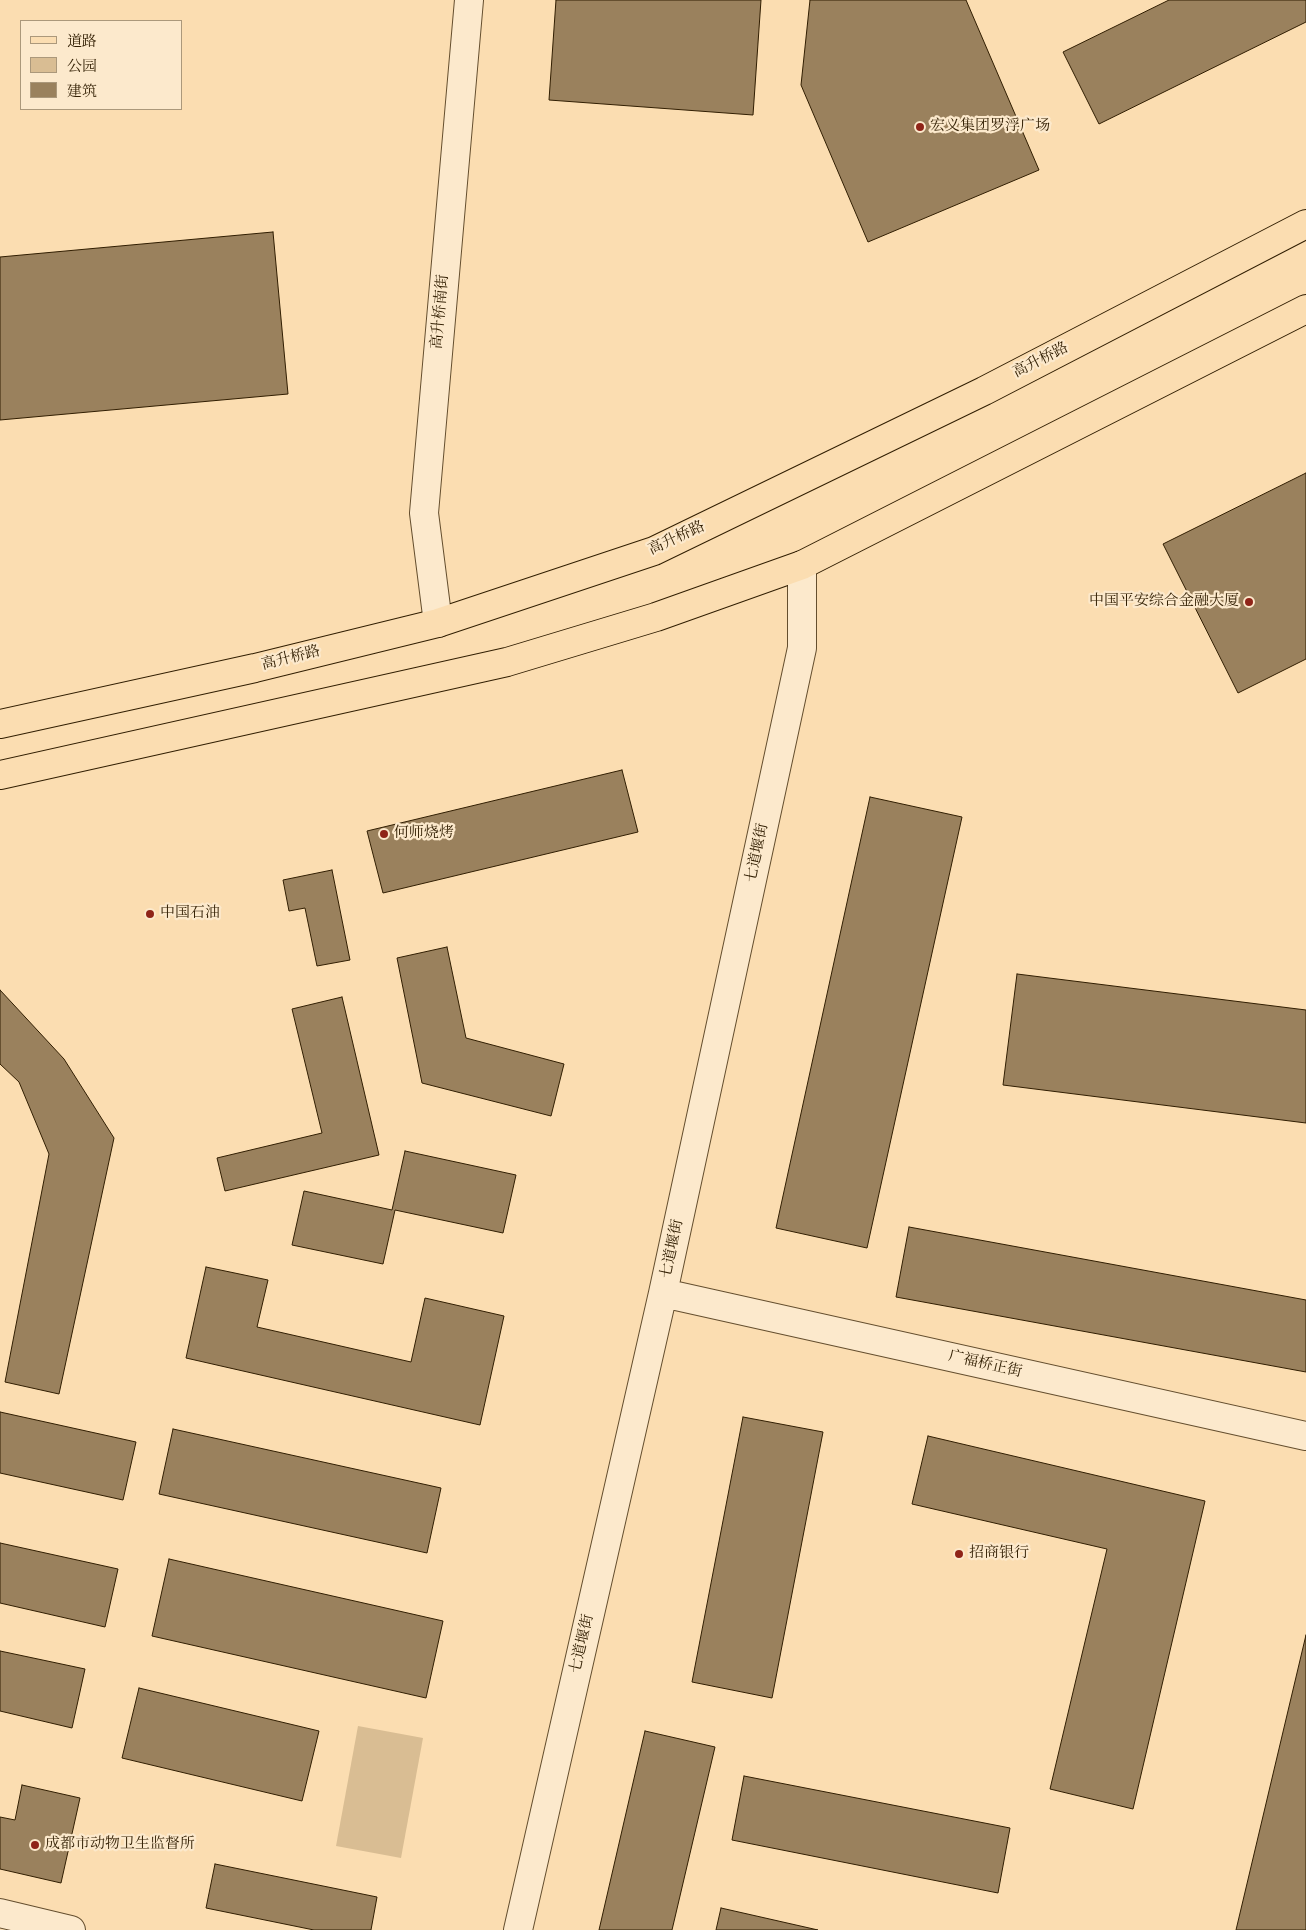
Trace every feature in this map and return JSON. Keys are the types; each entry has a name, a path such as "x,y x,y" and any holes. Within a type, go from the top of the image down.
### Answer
{"main road":[{"name":"高升桥路","path":"0,724 255,668 438,623 654,551 984,391 1306,224"},
{"path":"0,775 507,662 656,617 802,565 1306,309"}],"street":[{"name":"高升桥南街","path":"438,623 424,513 469,0"},
{"name":"七道堰街","path":"518,1930 664,1293 802,648 802,565"},
{"name":"广福桥正街","path":"664,1293 1306,1436"},
{"path":"0,1914 71,1930"}],"green space":[{"path":"358,1726 423,1738 401,1858 336,1846"}],"building":[{"path":"556,0 761,0 753,115 549,100"},
{"name":"宏义集团罗浮广场","path":"810,0 966,0 1039,170 868,242 801,85"},
{"name":"宏义集团罗浮广场","path":"1169,0 1306,0 1306,22 1099,124 1063,52"},
{"path":"273,232 288,394 0,420 0,257"},
{"name":"中国平安综合金融大厦","path":"1306,473 1306,659 1238,693 1163,544"},
{"path":"622,770 638,832 383,893 367,831"},
{"path":"870,797 962,817 867,1248 776,1228"},
{"path":"332,870 350,960 317,966 305,908 289,911 283,880"},
{"path":"447,947 466,1038 564,1064 551,1116 422,1083 397,958"},
{"path":"1017,974 1306,1010 1306,1123 1003,1085"},
{"path":"0,990 64,1059 114,1138 59,1394 5,1382 49,1154 19,1082 0,1064"},
{"path":"342,997 379,1155 225,1191 217,1158 322,1133 292,1009"},
{"path":"405,1151 516,1175 503,1233 395,1210 383,1264 292,1245 304,1191 392,1210"},
{"path":"909,1227 1306,1300 1306,1372 896,1297"},
{"path":"206,1267 268,1280 257,1327 411,1362 425,1298 504,1316 480,1425 186,1358"},
{"path":"0,1412 136,1442 123,1500 0,1473"},
{"path":"743,1417 823,1432 772,1698 692,1682"},
{"path":"173,1429 441,1488 427,1553 159,1494"},
{"path":"928,1436 1205,1501 1133,1809 1050,1789 1107,1549 912,1504"},
{"path":"0,1543 118,1569 105,1627 0,1603"},
{"path":"169,1559 443,1621 426,1698 152,1636"},
{"path":"1306,1635 1306,1930 1236,1930"},
{"path":"0,1651 85,1669 72,1728 0,1711"},
{"path":"139,1688 319,1731 302,1801 122,1758"},
{"path":"645,1731 715,1747 672,1930 599,1930"},
{"path":"744,1776 1010,1828 998,1893 732,1840"},
{"name":"成都市动物卫生监督所","path":"22,1785 80,1798 61,1883 0,1869 0,1817 15,1820"},
{"path":"215,1864 377,1897 371,1930 314,1930 206,1908"},
{"path":"721,1908 818,1930 716,1930"}],"place":[{"name":"宏义集团罗浮广场","path":"920,127"},
{"name":"中国平安综合金融大厦","path":"1249,602"},
{"name":"何师烧烤","path":"384,834"},
{"name":"中国石油","path":"150,914"},
{"name":"招商银行","path":"959,1554"},
{"name":"成都市动物卫生监督所","path":"35,1845"}]}
